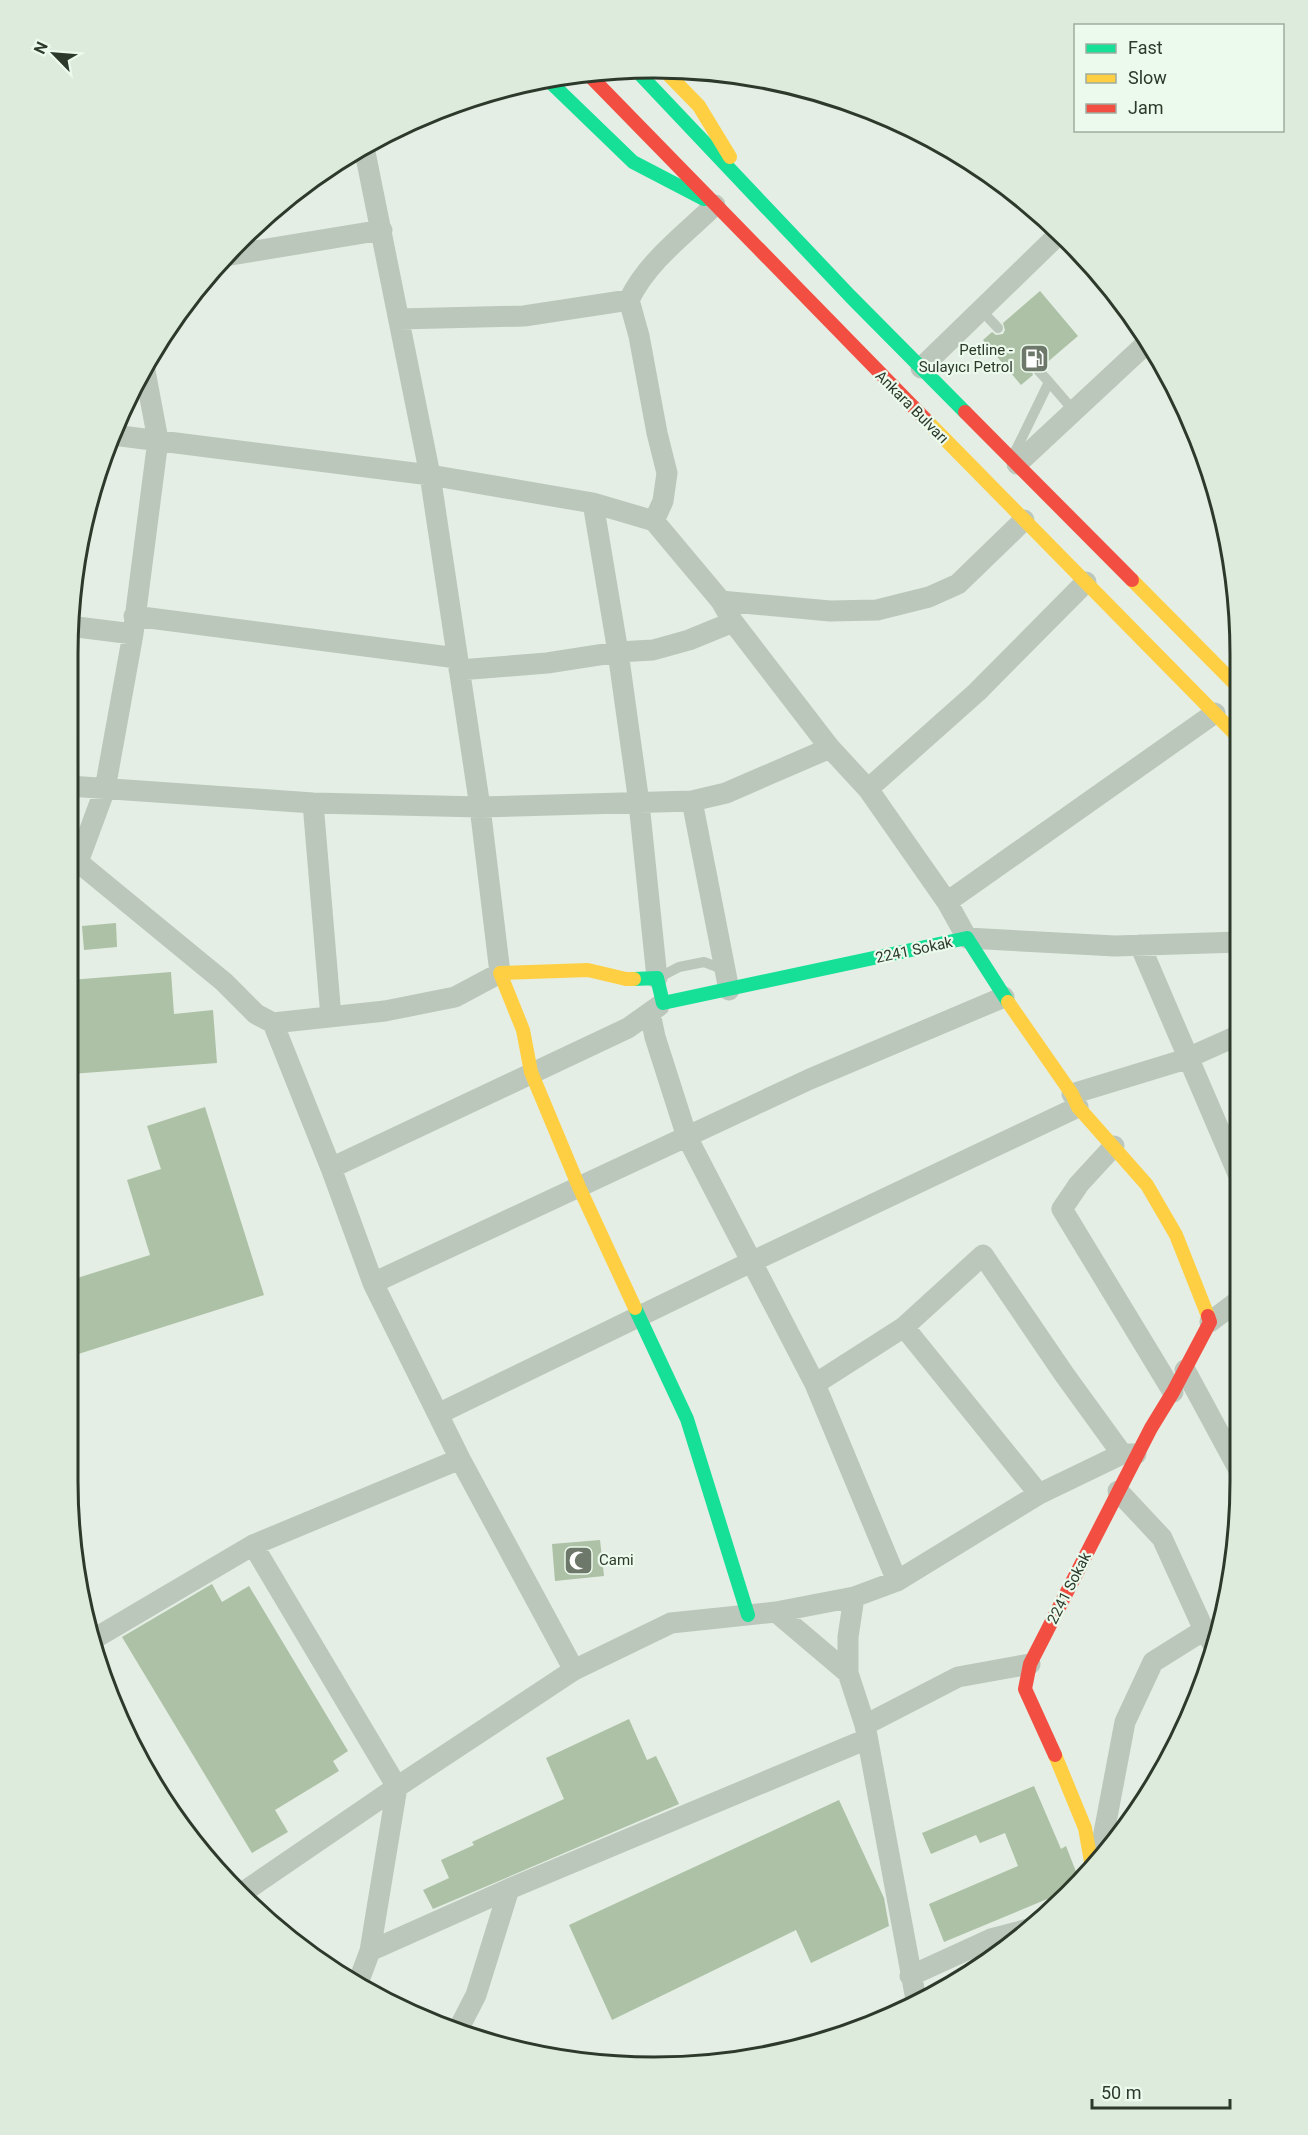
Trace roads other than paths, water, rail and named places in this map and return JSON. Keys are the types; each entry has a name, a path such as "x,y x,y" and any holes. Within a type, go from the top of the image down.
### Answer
{"street":[{"path":"644,78 850,296 1230,679"},
{"path":"673,78 699,106 747,186"},
{"name":"Ankara Bulvarı","path":"595,81 1230,729"},
{"path":"555,87 633,162 715,205 653,265 636,286 629,300 639,336 667,473 663,501 654,521"},
{"path":"366,155 430,475 480,807 500,973 523,1030 531,1072 579,1187 687,1419 748,1615"},
{"path":"241,253 382,230"},
{"path":"921,368 1053,240"},
{"path":"399,319 524,316 629,300"},
{"path":"1015,462 1142,348"},
{"path":"78,856 105,789 134,625 158,440 148,380"},
{"path":"121,436 430,475 594,503 654,521 721,601 733,622 830,748 868,789 947,902 967,938 1140,945 1230,942"},
{"path":"594,503 639,803 657,978 655,1037 687,1137 815,1384 897,1581"},
{"path":"721,601 842,611 877,610 930,597 958,584 1024,520"},
{"path":"868,789 977,692 1086,582"},
{"path":"79,626 134,625 458,664 547,663 618,652 653,650 689,640 733,622"},
{"path":"947,902 1215,713"},
{"path":"78,787 313,803 480,807 692,801 726,793 830,748"},
{"path":"692,801 727,980"},
{"path":"313,803 331,1017"},
{"path":"78,869 224,982 256,1014 273,1023 385,1011 455,997 500,973 588,970 626,979 657,978"},
{"name":"2241 Sokak","path":"656,1008 727,980 967,938 1004,997 1075,1100 1148,1185 1176,1235 1210,1322"},
{"path":"1140,945 1230,1155"},
{"path":"374,1282 810,1079 1004,997"},
{"path":"331,1168 628,1028 656,1008"},
{"path":"273,1023 374,1282 460,1459 574,1670"},
{"path":"438,1414 641,1317 1075,1100 1230,1039"},
{"path":"1114,1146 1079,1184 1062,1209 1173,1392"},
{"path":"248,1889 574,1670 671,1623 776,1612 854,1597 897,1581 1039,1494 1130,1454 1064,1374 983,1255 903,1327 815,1384"},
{"name":"2241 Sokak","path":"1090,1857 1085,1828 1050,1742 1025,1689 1030,1664 1118,1491 1130,1454 1173,1392 1210,1322 1230,1307"},
{"path":"903,1327 1039,1494"},
{"path":"1185,1370 1230,1453"},
{"path":"100,1635 253,1545 460,1459"},
{"path":"1118,1491 1162,1538 1208,1636"},
{"path":"253,1545 397,1787 370,1951 360,1977"},
{"path":"854,1597 848,1636 848,1673 866,1732 914,1995"},
{"path":"776,1612 848,1673"},
{"path":"1102,1843 1125,1722 1153,1662 1207,1639"},
{"path":"370,1951 866,1732 958,1677 1030,1664"},
{"path":"462,2023 476,1995 509,1889"},
{"path":"910,1976 991,1939 1010,1934"}],"lane":[{"path":"981,310 998,327"},
{"path":"1038,370 1074,411"},
{"path":"1015,462 1049,382"},
{"path":"657,978 680,967 704,962 727,980"}],"place":[{"name":"Petline - Sulayıcı Petrol","path":"1034,359"},
{"name":"Cami","path":"578,1560"}]}
